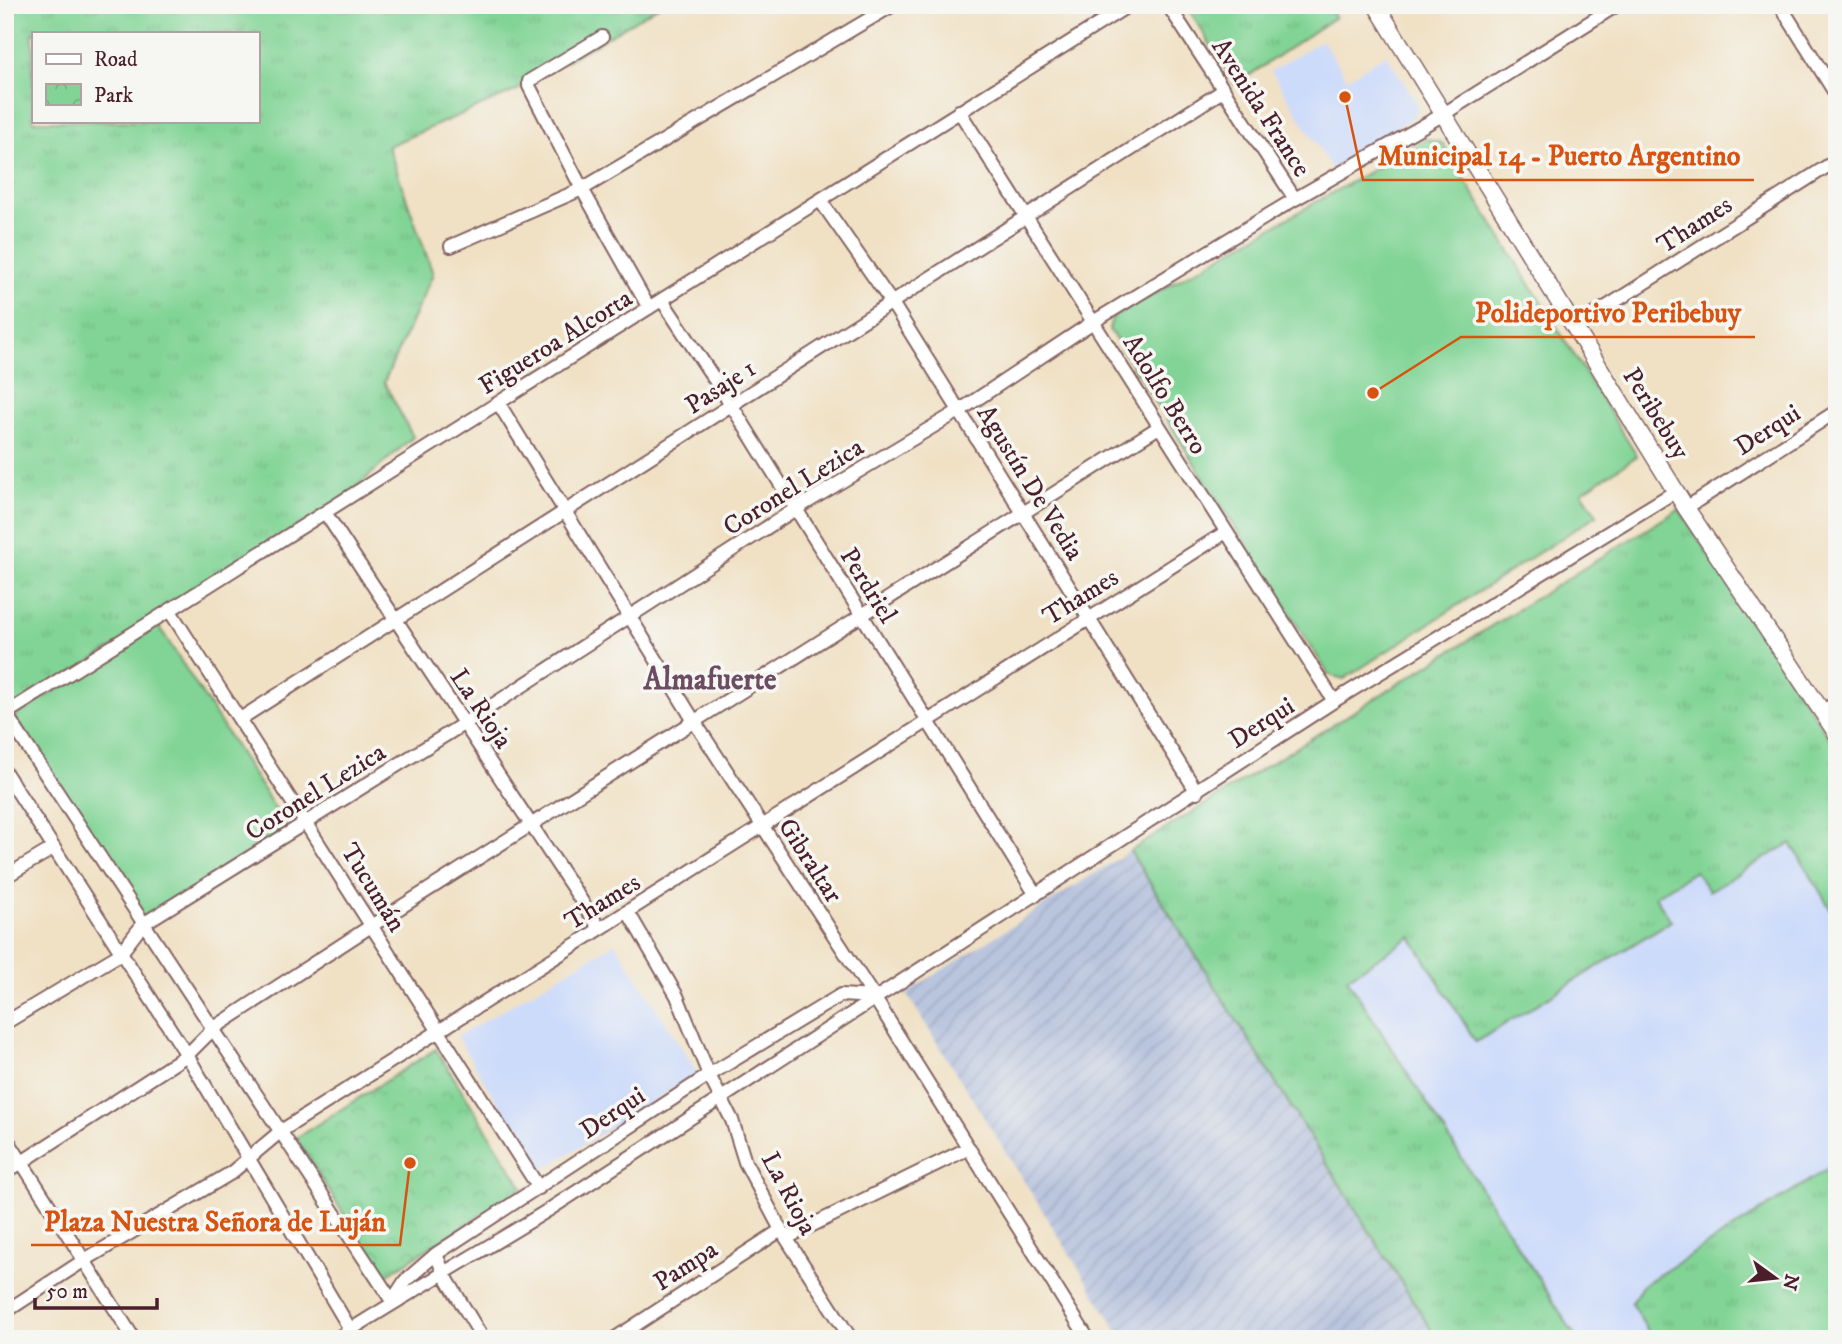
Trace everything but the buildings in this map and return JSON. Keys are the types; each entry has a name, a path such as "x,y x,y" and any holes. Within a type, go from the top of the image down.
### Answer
{"street":[{"path":"451,246 582,189 892,5"},
{"name":"Figueroa Alcorta","path":"5,714 1129,5"},
{"name":"Avenida France","path":"1168,5 1295,199"},
{"name":"Peribebuy","path":"1376,5 1686,508 1837,734"},
{"name":"Coronel Lezica","path":"5,1023 120,954 144,924 308,823 794,510 959,411 1093,322 1295,199 1442,115 1617,5"},
{"path":"1780,5 1837,96"},
{"path":"602,37 529,81 528,86 649,308"},
{"name":"Pasaje 1","path":"240,719 1224,90"},
{"name":"Adolfo Berro","path":"959,111 1334,701"},
{"name":"Thames","path":"1575,327 1837,160"},
{"name":"Agustín De Vedia","path":"820,200 892,303 1197,792"},
{"name":"Perdriel","path":"662,300 732,406 794,510 1036,895"},
{"name":"Gibraltar","path":"499,404 694,721 874,997 1088,1339"},
{"name":"Derqui","path":"1686,508 1837,411"},
{"path":"5,1173 187,1055 214,1028 371,926 863,617 1159,427"},
{"name":"Derqui","path":"336,1339 392,1301 444,1274 855,1013 874,997 1197,792 1334,701 1676,491"},
{"name":"La Rioja","path":"326,514 600,929"},
{"name":"Thames","path":"5,1312 83,1261 250,1161 281,1131 1226,532"},
{"name":"Tucumán","path":"170,611 539,1188"},
{"path":"1822,712 1837,702"},
{"path":"5,714 392,1301"},
{"path":"5,772 52,849 187,1055 350,1329"},
{"path":"5,877 52,849"},
{"name":"La Rioja","path":"628,912 677,996 745,1162 783,1234 851,1339"},
{"name":"Derqui","path":"392,1301 405,1281 436,1254 709,1075 841,995 874,997"},
{"path":"5,1136 134,1339"},
{"name":"Pampa","path":"614,1339 783,1234 969,1147"},
{"path":"436,1254 444,1274 483,1339"}],"shaded area":[{"path":"1322,40 1347,79 1386,54 1418,105 1416,115 1332,169 1271,71"},
{"path":"1837,750 1837,1339 1437,1339 1130,851"},
{"path":"1130,851 1437,1339 1123,1339 906,993"},
{"path":"615,943 698,1074 540,1171 457,1037"}],"green space":[{"path":"5,5 661,5 515,91 388,146 433,274 384,382 413,437 326,514 5,715"},
{"path":"1328,5 1335,17 1235,85 1187,6"},
{"path":"1427,139 1442,143 1637,456 1582,492 1597,515 1344,679 1329,675 1109,329 1112,318"},
{"path":"1679,509 1837,750 1837,920 1791,843 1709,891 1695,871 1655,896 1671,921 1476,1042 1411,937 1347,978 1577,1339 1437,1339 1130,851"},
{"path":"158,625 288,829 145,921 14,717"},
{"path":"436,1049 523,1188 383,1277 296,1138"},
{"path":"1837,1163 1837,1339 1653,1339 1631,1303 1643,1285"}],"place":[{"name":"Municipal 14 - Puerto Argentino","path":"1345,97"},
{"name":"Polideportivo Peribebuy","path":"1373,393"},
{"name":"Plaza Nuestra Señora de Luján","path":"410,1163"}],"district":[{"name":"Almafuerte","path":"710,679"}]}
